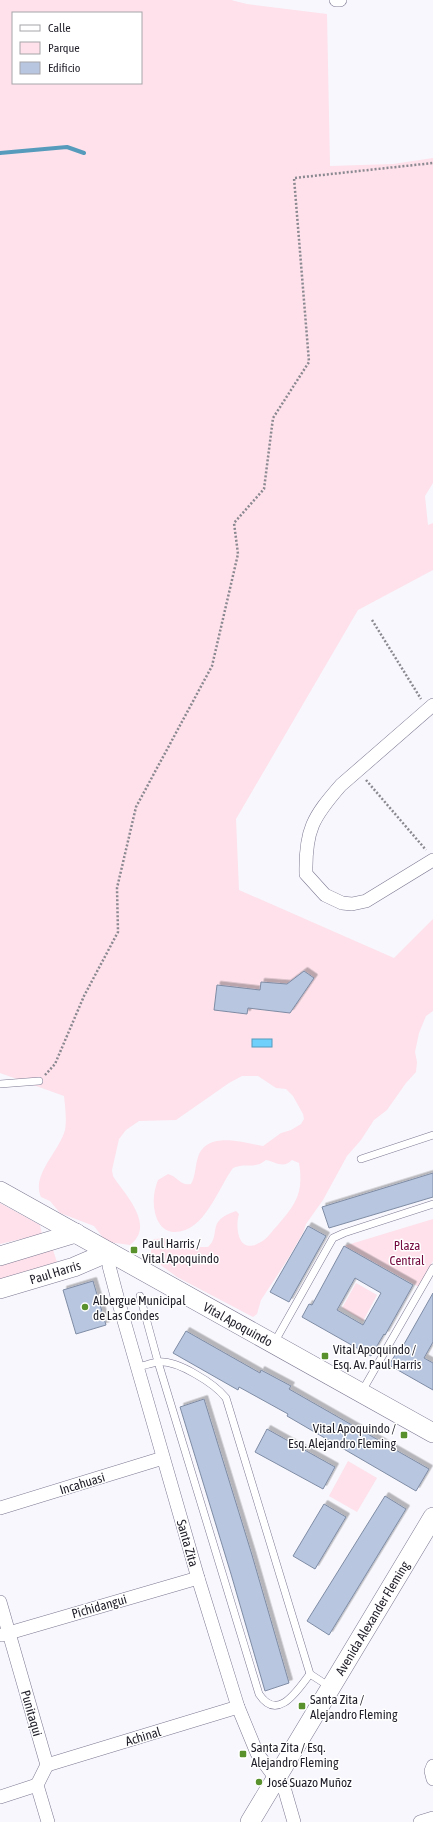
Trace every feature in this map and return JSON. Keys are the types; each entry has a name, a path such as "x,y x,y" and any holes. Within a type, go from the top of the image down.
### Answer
{"street":[{"path":"430,707 341,785 328,800 318,814 305,848 306,874 313,884 325,895 342,903 352,904 366,901 430,856"},
{"name":"Vital Apoquindo","path":"0,1191 433,1434"},
{"path":"0,1256 76,1233"},
{"name":"Paul Harris","path":"0,1289 74,1267 109,1252"},
{"name":"Santa Zita","path":"109,1252 112,1278 137,1367 198,1578 238,1707 257,1753 285,1791 294,1822"},
{"name":"Incahuasi","path":"0,1508 163,1458"},
{"name":"Avenida Alexander Fleming","path":"250,1822 275,1778 433,1517"},
{"name":"Pichidangui","path":"4,1634 198,1578"},
{"name":"Punitaqui","path":"0,1602 4,1634 48,1765"},
{"name":"Achinal","path":"48,1765 238,1707"},
{"path":"0,1796 37,1785 48,1765"},
{"path":"433,1766 431,1771 433,1779"},
{"path":"37,1785 48,1822"},
{"path":"420,1822 433,1818"}],"lane":[{"path":"0,1084 39,1081"},
{"path":"361,1159 433,1135"},
{"path":"274,1344 333,1238 433,1204"},
{"path":"361,1393 433,1268"},
{"path":"140,1296 158,1362 259,1694 267,1703 272,1705 282,1704 291,1698 310,1674"},
{"path":"137,1367 158,1362 174,1365 209,1382 226,1398 310,1674 330,1687"}],"path":[{"path":"39,1081 55,1064 84,996 118,932 117,888 136,807 212,666 238,554 234,523 264,489 273,418 309,362 294,178 433,163"},
{"path":"372,620 430,707"},
{"path":"358,770 430,856"}],"green space":[{"path":"0,0 231,0 247,4 327,14 330,166 393,164 433,158 433,483 425,496 428,525 433,523 433,570 358,610 236,819 239,890 394,958 433,919 433,1011 426,1016 419,1033 415,1052 417,1062 416,1072 406,1083 387,1110 374,1120 361,1140 347,1156 323,1200 306,1224 303,1233 286,1262 261,1300 257,1314 253,1317 177,1277 162,1266 151,1253 151,1243 154,1239 169,1238 177,1243 192,1247 208,1247 214,1237 217,1223 226,1215 236,1211 239,1214 237,1225 239,1237 242,1242 251,1246 257,1244 268,1236 294,1204 297,1198 300,1182 299,1163 292,1160 286,1164 279,1164 266,1160 258,1165 238,1166 233,1168 216,1198 202,1218 193,1226 184,1231 173,1232 161,1226 155,1214 154,1195 158,1180 168,1174 184,1184 191,1184 198,1157 209,1143 227,1140 263,1146 281,1133 291,1130 301,1124 304,1119 303,1114 293,1096 286,1089 276,1088 258,1076 242,1076 229,1083 176,1120 139,1121 126,1130 119,1139 112,1170 113,1176 131,1201 139,1219 140,1228 137,1237 130,1245 108,1242 94,1226 60,1213 50,1201 41,1197 39,1189 40,1180 47,1164 62,1138 66,1126 64,1096 0,1073"},
{"path":"0,1203 40,1225 42,1234 0,1244"},
{"name":"Plaza Central","path":"433,1219 433,1261 419,1287 344,1246"},
{"path":"52,1247 58,1265 0,1283 0,1263"},
{"path":"356,1283 377,1295 363,1321 342,1308"},
{"path":"348,1461 377,1478 357,1512 329,1496"}],"water":[{"path":"252,1039 272,1039 272,1047 252,1047"}],"building":[{"path":"304,971 314,978 290,1013 248,1008 247,1014 214,1010 217,985 260,990 261,982 287,984"},
{"path":"433,1173 433,1197 329,1228 322,1207"},
{"path":"308,1226 326,1236 289,1302 270,1292"},
{"path":"344,1246 413,1285 385,1335 384,1334 371,1356 302,1317 309,1304 312,1305","holes":["355,1278 381,1293 363,1325 337,1310"]},
{"name":"Albergue Municipal de Las Condes","path":"93,1281 106,1325 76,1334 63,1290"},
{"path":"433,1293 433,1342 424,1358 433,1363 433,1390 389,1365 397,1352 399,1353"},
{"path":"186,1331 260,1373 261,1370 291,1386 289,1389 429,1469 416,1491 287,1416 288,1414 239,1387 238,1390 173,1353"},
{"path":"204,1399 252,1555 289,1683 265,1691 180,1407"},
{"path":"267,1429 335,1467 323,1489 255,1452"},
{"path":"385,1496 406,1509 329,1635 307,1621"},
{"path":"324,1504 346,1517 315,1569 293,1556"}],"waterway":[{"path":"0,153 67,147 84,153"}],"place":[{"name":"Paul Harris / Vital Apoquindo","path":"134,1250"},
{"name":"Albergue Municipal de Las Condes","path":"85,1307"},
{"name":"Vital Apoquindo / Esq. Av. Paul Harris","path":"325,1356"},
{"name":"Vital Apoquindo / Esq. Alejandro Fleming","path":"404,1435"},
{"name":"Santa Zita / Alejandro Fleming","path":"302,1706"},
{"name":"Santa Zita / Esq. Alejandro Fleming","path":"243,1754"},
{"name":"José Suazo Muñoz","path":"259,1782"}]}
